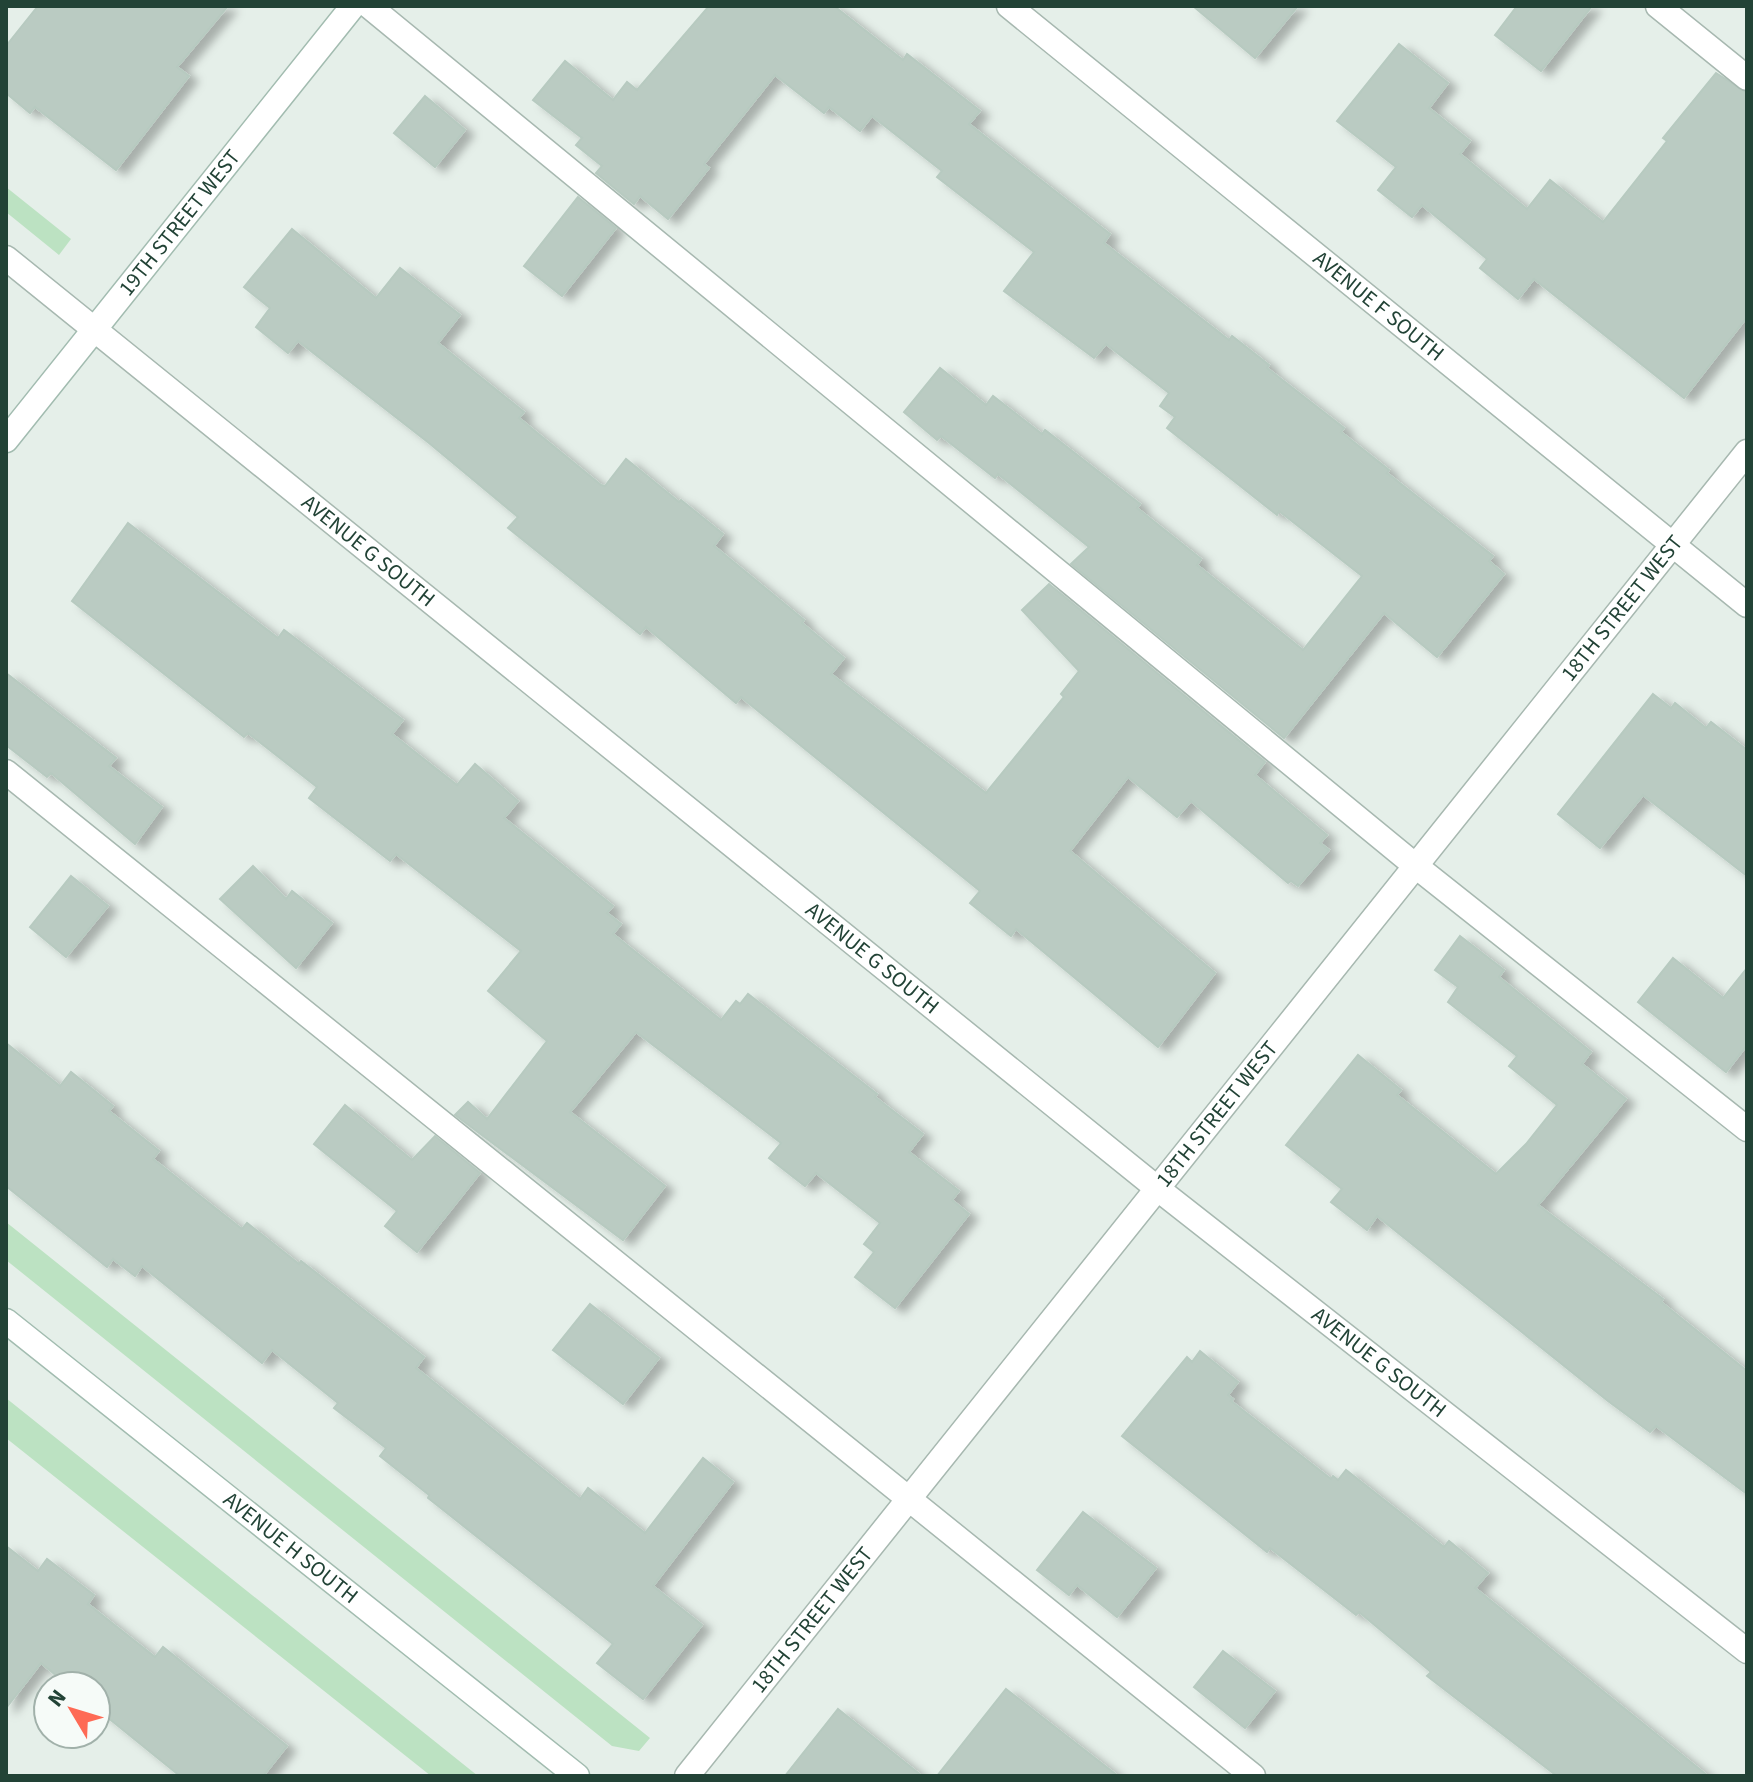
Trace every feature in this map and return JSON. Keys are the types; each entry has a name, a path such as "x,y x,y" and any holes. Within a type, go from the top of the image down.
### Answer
{"street":[{"name":"19TH STREET WEST","path":"6,440 353,6"},
{"path":"369,6 1417,867 1747,1129"},
{"name":"AVENUE F SOUTH","path":"1009,6 1747,605"},
{"path":"1658,6 1747,78"},
{"name":"AVENUE G SOUTH","path":"6,258 1158,1189 1747,1651"},
{"name":"18TH STREET WEST","path":"687,1776 1747,452"},
{"path":"6,772 1253,1776"},
{"name":"AVENUE H SOUTH","path":"6,1321 577,1776"}],"green space":[{"path":"6,187 71,239 59,255 6,212"},
{"path":"6,1222 650,1738 639,1751 612,1746 6,1260"},
{"path":"6,1398 478,1776 431,1776 6,1438"}],"building":[{"path":"38,6 228,6 177,67 189,76 116,170 35,107 30,113 6,93 6,46"},
{"path":"709,6 834,6 903,60 907,54 980,111 969,124 1110,234 1104,243 1229,340 1232,336 1269,365 1267,368 1344,428 1341,432 1389,470 1387,473 1493,556 1489,561 1504,574 1437,657 1384,613 1284,738 1071,564 1089,547 998,474 995,478 941,436 937,440 904,412 940,368 986,405 993,396 1042,434 1045,430 1140,504 1137,508 1201,559 1197,565 1303,650 1362,576 1279,511 1277,515 1167,428 1175,417 1160,406 1169,393 1106,344 1094,358 1004,291 1034,252 937,177 942,171 872,116 860,131 829,107 824,113 775,75 704,164 709,168 668,219 640,196 634,204 596,173 602,166 576,145 582,138 533,100 565,61 613,100 627,82 637,90"},
{"path":"1193,6 1298,6 1255,58"},
{"path":"1517,6 1592,6 1541,71 1495,35"},
{"path":"1399,44 1448,83 1429,108 1470,141 1460,154 1527,209 1550,180 1603,222 1667,141 1663,138 1716,73 1747,93 1747,317 1684,398 1534,279 1518,299 1480,268 1487,259 1422,205 1412,217 1378,190 1396,167 1337,121"},
{"path":"425,96 465,130 435,167 394,133"},
{"path":"578,197 616,228 562,296 524,266"},
{"path":"292,229 376,298 400,268 460,315 438,343 524,412 519,418 601,485 605,486 626,459 679,502 681,500 723,534 714,546 804,620 802,623 844,658 831,674 986,793 1064,697 1061,694 1079,671 1022,610 1049,584 1265,762 1255,775 1327,835 1320,843 1329,850 1298,886 1291,881 1288,883 1191,801 1177,817 1128,777 1070,851 1215,973 1158,1047 1016,929 1011,936 970,903 980,891 741,697 736,703 646,627 640,634 508,528 518,517 429,443 298,341 288,353 256,327 270,308 244,287"},
{"path":"128,523 278,638 284,630 403,720 392,734 457,785 475,764 518,801 504,818 613,906 607,913 621,924 613,934 721,1020 736,1001 740,1004 748,994 877,1094 875,1097 923,1134 909,1152 959,1191 952,1200 969,1214 895,1308 855,1277 874,1252 864,1244 880,1223 816,1173 805,1186 769,1158 781,1143 636,1032 570,1112 665,1186 623,1240 455,1115 468,1102 487,1119 547,1041 488,991 521,951 396,854 390,861 309,798 317,787 248,733 244,737 72,601"},
{"path":"6,673 116,758 109,766 162,807 135,844 51,773 47,777 6,745"},
{"path":"1653,694 1671,708 1675,703 1706,728 1711,722 1747,750 1747,876 1643,795 1600,848 1558,814"},
{"path":"253,866 286,899 292,891 332,923 296,968 220,899"},
{"path":"71,876 108,906 66,957 30,927"},
{"path":"1460,936 1504,970 1499,977 1591,1052 1582,1064 1626,1099 1538,1205 1663,1299 1661,1302 1747,1371 1747,1494 1656,1426 1650,1432 1608,1401 1377,1216 1367,1230 1331,1202 1342,1189 1286,1145 1358,1055 1401,1090 1397,1095 1496,1174 1526,1144 1557,1105 1509,1066 1517,1056 1448,1002 1458,987 1435,970"},
{"path":"1673,958 1723,998 1747,968 1747,1045 1726,1072 1638,1002"},
{"path":"6,1043 60,1086 71,1072 113,1106 109,1111 159,1151 153,1159 242,1229 247,1223 299,1264 301,1261 424,1357 416,1368 580,1499 588,1488 645,1533 703,1458 733,1482 653,1586 702,1625 643,1699 597,1663 613,1644 428,1498 429,1495 380,1456 386,1448 334,1408 338,1403 272,1350 262,1363 142,1266 135,1276 113,1259 107,1267 6,1186"},
{"path":"345,1105 412,1160 435,1136 480,1173 417,1252 385,1226 397,1211 314,1144"},
{"path":"590,1304 659,1358 623,1404 553,1350"},
{"path":"1200,1351 1238,1382 1228,1395 1233,1399 1231,1401 1331,1479 1333,1476 1338,1480 1346,1470 1444,1547 1449,1541 1488,1573 1475,1588 1708,1776 1557,1776 1427,1676 1431,1672 1359,1612 1356,1615 1270,1548 1267,1552 1122,1436 1187,1357 1192,1362"},
{"path":"1083,1512 1156,1568 1117,1617 1077,1585 1069,1595 1037,1570"},
{"path":"6,1546 38,1571 47,1559 94,1595 88,1604 155,1657 163,1647 287,1746 263,1776 180,1776 112,1721 112,1670 50,1670 41,1663 32,1670 32,1675 6,1708"},
{"path":"1223,1651 1275,1691 1245,1728 1194,1687"},
{"path":"1006,1689 1118,1776 937,1776"},
{"path":"838,1709 922,1776 785,1776"}]}
